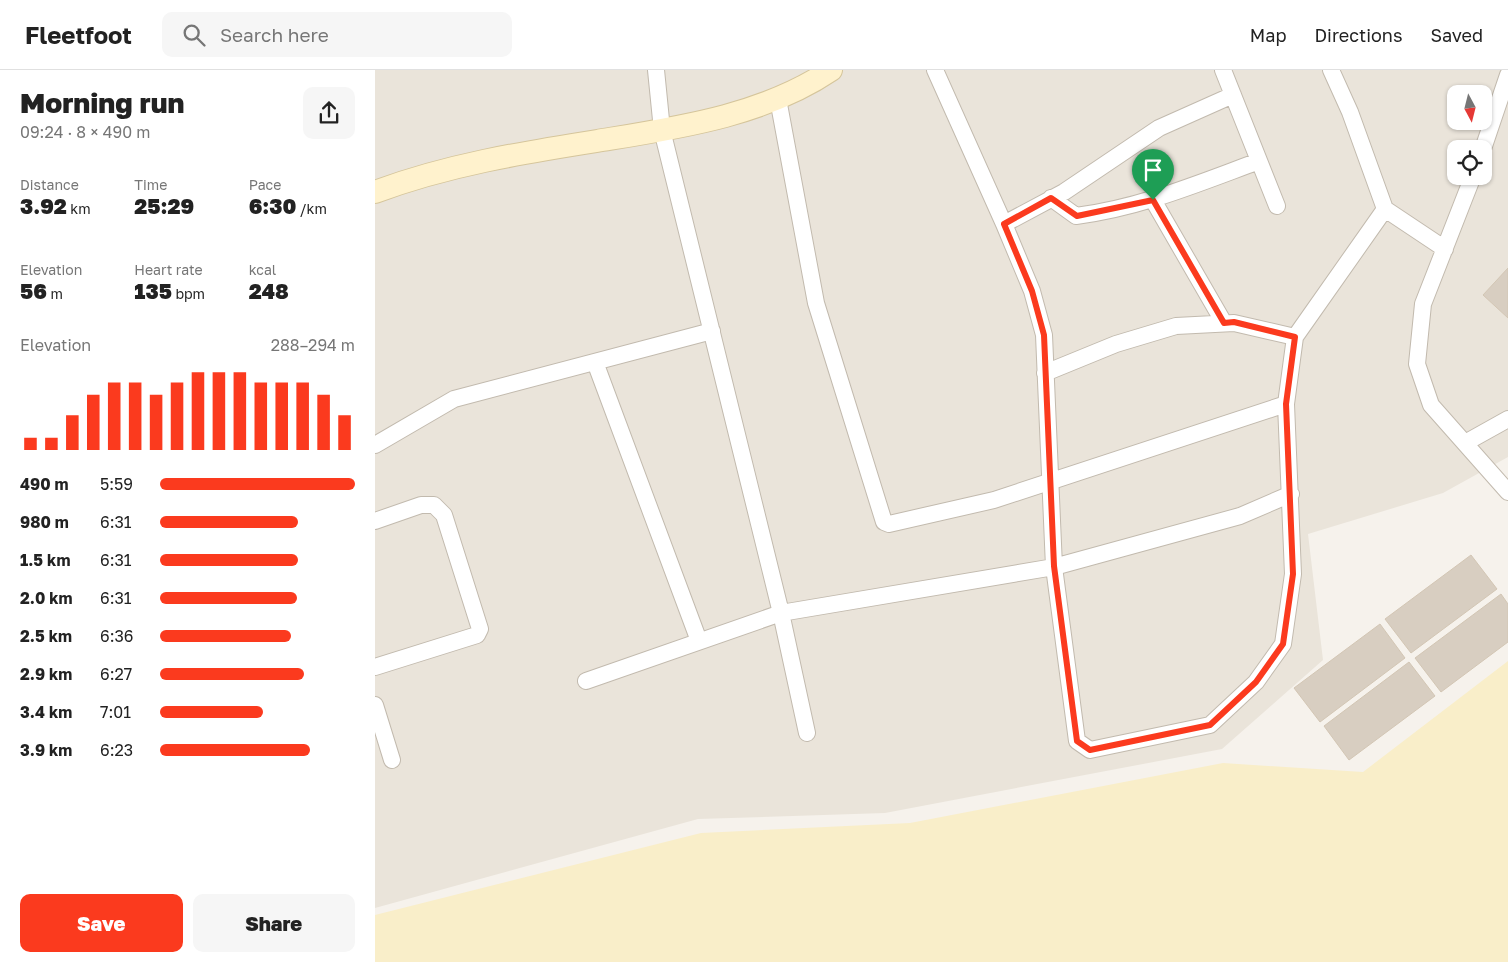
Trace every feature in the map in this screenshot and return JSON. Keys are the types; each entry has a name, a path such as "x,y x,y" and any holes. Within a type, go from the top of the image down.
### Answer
{"street":[{"path":"655,70 662,130 781,613 807,733"},
{"path":"375,192 462,165 662,130 728,114 777,99 831,70"},
{"path":"935,70 1032,291 1044,335 1054,566 1077,741 1090,750 1210,725 1256,682 1283,644 1293,574 1286,404 1295,337 1385,208"},
{"path":"1223,70 1277,206"},
{"path":"1331,70 1350,112 1385,208 1445,249"},
{"path":"1486,140 1508,75"},
{"path":"1004,224 1051,198 1159,128 1233,95"},
{"path":"777,99 816,303 884,522 889,524 994,500 1286,404"},
{"path":"1051,198 1077,216 1153,200 1259,161"},
{"path":"1470,185 1423,304 1417,364 1431,405 1508,492"},
{"path":"1153,200 1224,323"},
{"path":"1045,373 1116,344 1176,326 1234,322 1295,337"},
{"path":"375,445 454,399 712,332"},
{"path":"595,362 699,642"},
{"path":"1465,443 1508,419"},
{"path":"586,680 781,613 1054,566 1241,516 1291,494"},
{"path":"375,522 421,505 434,505 444,515 479,629 477,635 375,667"},
{"path":"375,705 392,760"}],"shaded area":[{"path":"375,70 1508,70 1508,457 1443,493 1308,534 1323,660 1222,749 885,813 698,819 375,908"}],"sand":[{"path":"1508,661 1508,962 375,962 375,915 701,833 910,823 1223,763 1363,772"}],"building":[{"path":"1508,268 1508,318 1483,295"},
{"path":"1471,555 1497,589 1411,653 1385,619"},
{"path":"1501,594 1508,604 1508,642 1441,692 1415,658"},
{"path":"1380,624 1405,658 1320,722 1294,688"},
{"path":"1409,662 1435,696 1349,760 1324,726"}],"route":[{"path":"1051,198 1077,216 1094,214 1153,200 1224,323 1234,322 1295,337 1286,404 1293,574 1283,644 1256,682 1210,725 1090,750 1077,741 1054,566 1044,335 1032,291 1004,224 1051,198"}]}
